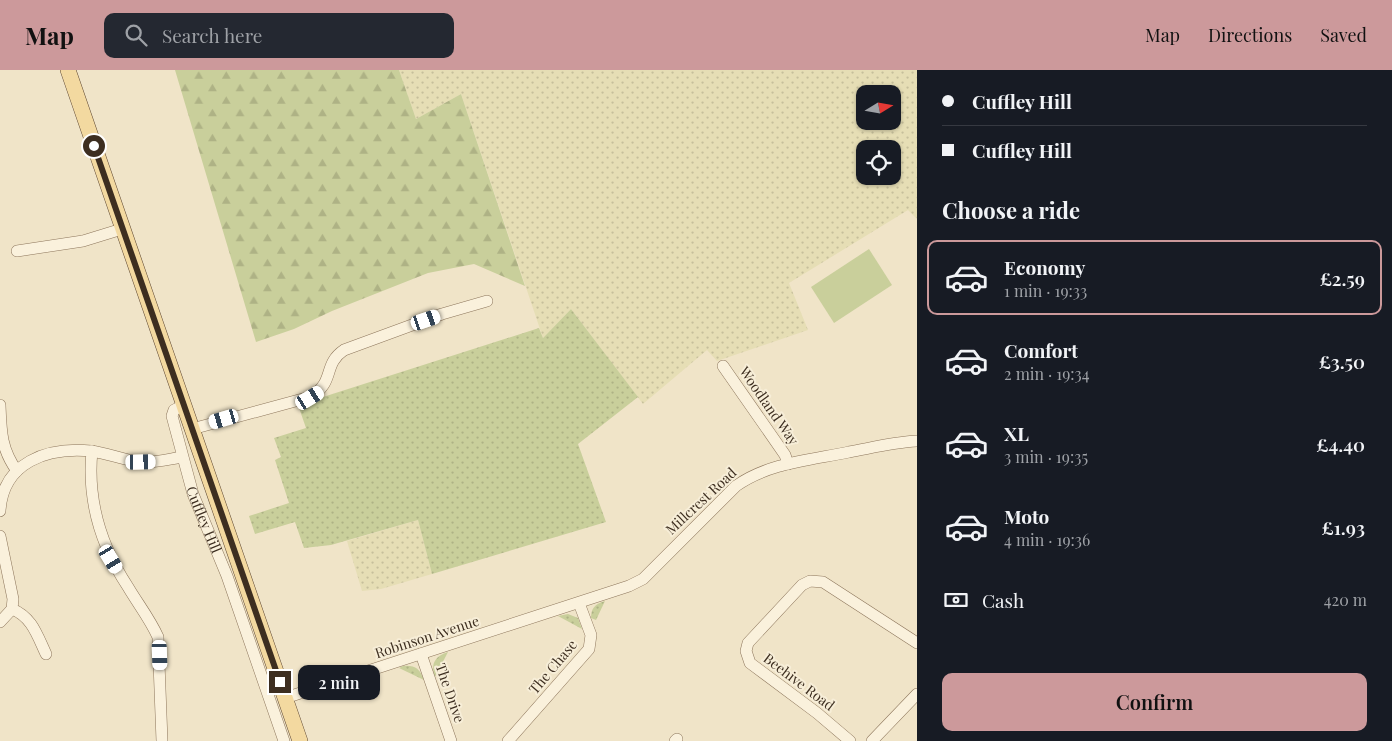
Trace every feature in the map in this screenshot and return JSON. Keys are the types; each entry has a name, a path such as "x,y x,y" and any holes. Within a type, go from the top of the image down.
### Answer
{"main road":[{"name":"Cuffley Hill","path":"68,70 192,429 256,636 285,698 300,741"}],"street":[{"path":"17,251 83,241 122,229"},
{"path":"192,429 280,404 295,403 310,398 324,386 332,360 344,350 442,314 487,301"},
{"name":"Woodland Way","path":"723,366 785,455 788,464"},
{"path":"0,405 0,422 5,450 9,461 17,470"},
{"name":"Cuffley Hill","path":"184,405 174,410 172,416 193,494 227,576 256,636 284,741"},
{"name":"Millcrest Road","path":"579,603 639,582 736,486 754,474 788,464 896,443 917,441"},
{"path":"0,511 5,486 17,470 36,458 75,450 92,451 141,462 182,457"},
{"path":"92,451 91,488 103,542 111,559 151,622 158,637 162,741"},
{"path":"0,536 13,591 12,609 0,622"},
{"name":"Beehive Road","path":"850,741 817,713 750,663 746,651 748,643 802,585 814,580 824,582 917,643"},
{"name":"Robinson Avenue","path":"285,698 579,603"},
{"name":"The Chase","path":"508,741 589,649 591,635 579,603"},
{"path":"12,609 20,612 28,619 46,654"},
{"name":"The Drive","path":"421,654 451,741"},
{"path":"872,741 917,694"}],"shaded area":[{"path":"399,70 917,70 917,219 908,210 789,283 808,330 717,361 707,350 643,404 571,309 543,338 461,94 416,119"},
{"path":"418,520 432,574 381,589 362,591 347,541"}],"green space":[{"path":"175,70 399,70 416,119 461,94 525,286 474,264 428,273 332,311 294,329 256,342"},
{"path":"869,249 892,285 834,323 811,287"},
{"path":"571,309 638,397 578,444 606,522 432,574 418,520 331,545 304,548 295,522 255,534 249,516 289,503 275,460 281,457 274,438 306,428 298,405 539,328 543,338"},
{"path":"605,601 596,620 591,618 594,607"},
{"path":"568,614 578,618 582,629 558,616"},
{"path":"448,652 435,677 433,664 437,658"},
{"path":"403,666 416,668 424,680 399,668"}],"route":[{"path":"94,146 280,682"}]}
